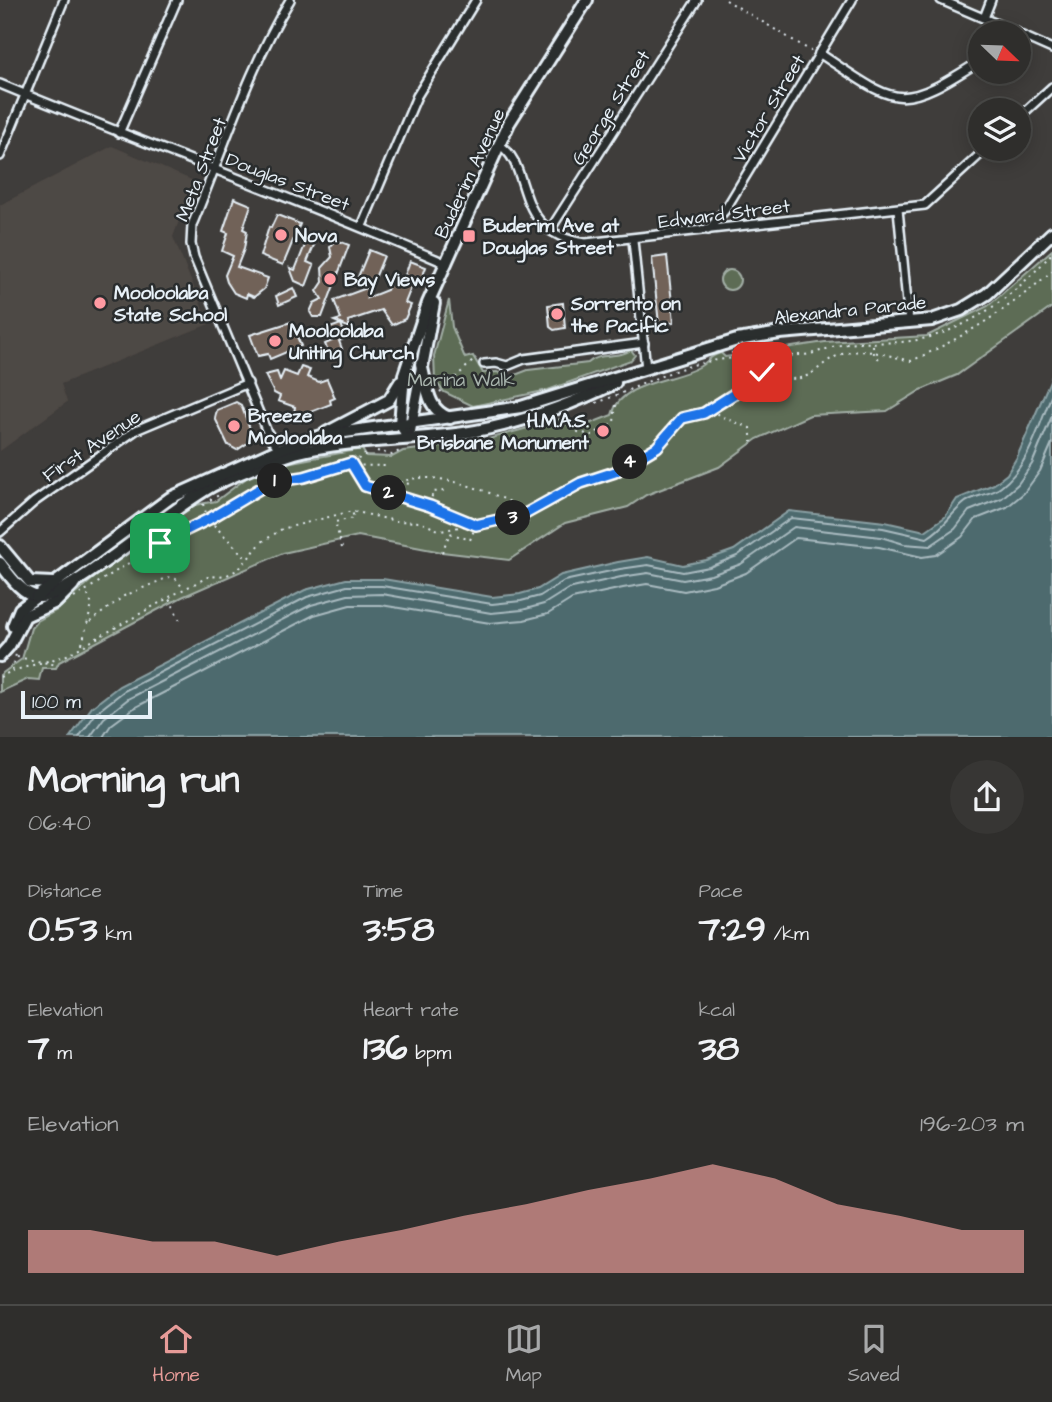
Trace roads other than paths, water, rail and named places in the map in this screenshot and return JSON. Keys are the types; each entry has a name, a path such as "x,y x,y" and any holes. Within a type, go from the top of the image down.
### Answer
{"main road":[{"name":"Buderim Avenue","path":"405,423 404,375 416,333 498,144 587,0"},
{"name":"Alexandra Parade","path":"324,435 453,419 521,407 706,348 761,336 909,324 948,315 975,303 1052,234"},
{"name":"Buderim Avenue","path":"405,423 421,364 435,293"},
{"path":"421,364 435,411 453,419"},
{"name":"Alexandra Parade","path":"73,585 193,496 235,475 295,454 464,433 503,425 559,408 646,369"},
{"path":"14,646 16,616 36,597 170,498 278,450 324,435 390,400 404,375"},
{"path":"405,423 409,438"},
{"path":"0,546 31,583 44,585 56,582"},
{"path":"0,563 23,590 36,597 52,595 73,585"},
{"path":"0,656 14,646 25,616 56,603 73,585"}],"street":[{"path":"0,156 64,0"},
{"path":"120,133 177,0"},
{"name":"Meta Street","path":"278,450 267,432 191,244 192,225 278,20 290,0"},
{"path":"362,226 417,96 476,0"},
{"name":"George Street","path":"550,230 697,0"},
{"name":"Victor Street","path":"708,230 725,210 815,52 852,0"},
{"path":"941,0 990,21"},
{"path":"984,18 992,0"},
{"path":"1031,40 1052,49"},
{"path":"815,52 890,97 912,98 931,92 968,69"},
{"name":"Douglas Street","path":"0,84 215,170 233,174 447,264"},
{"path":"1031,107 1052,88"},
{"path":"498,144 514,161 530,207 550,230"},
{"name":"Edward Street","path":"550,230 566,239 586,243 633,240 925,205 973,161"},
{"path":"898,209 909,324"},
{"path":"633,240 646,369"},
{"path":"484,364 507,366 524,359 644,343"},
{"name":"First Avenue","path":"0,532 34,502 136,429 248,383"},
{"path":"278,450 295,454"}],"water":[{"path":"1052,376 1052,737 70,737 92,707 119,686 305,590 346,579 383,579 492,597 520,594 538,589 561,575 618,562 648,557 683,565 706,560 734,550 789,511 885,522 925,531 945,517 957,499 994,484 1007,474"}],"place":[{"name":"Nova","path":"281,235"},
{"name":"Buderim Ave at Douglas Street","path":"469,236"},
{"name":"Bay Views","path":"330,279"},
{"name":"Mooloolaba State School","path":"100,303"},
{"name":"Sorrento on the Pacific","path":"557,314"},
{"name":"Mooloolaba Uniting Church","path":"275,341"},
{"name":"Breeze Mooloolaba","path":"234,426"},
{"name":"H.M.A.S. Brisbane Monument","path":"603,431"}],"park label":[{"name":"Marina Walk","path":"461,379"}]}
